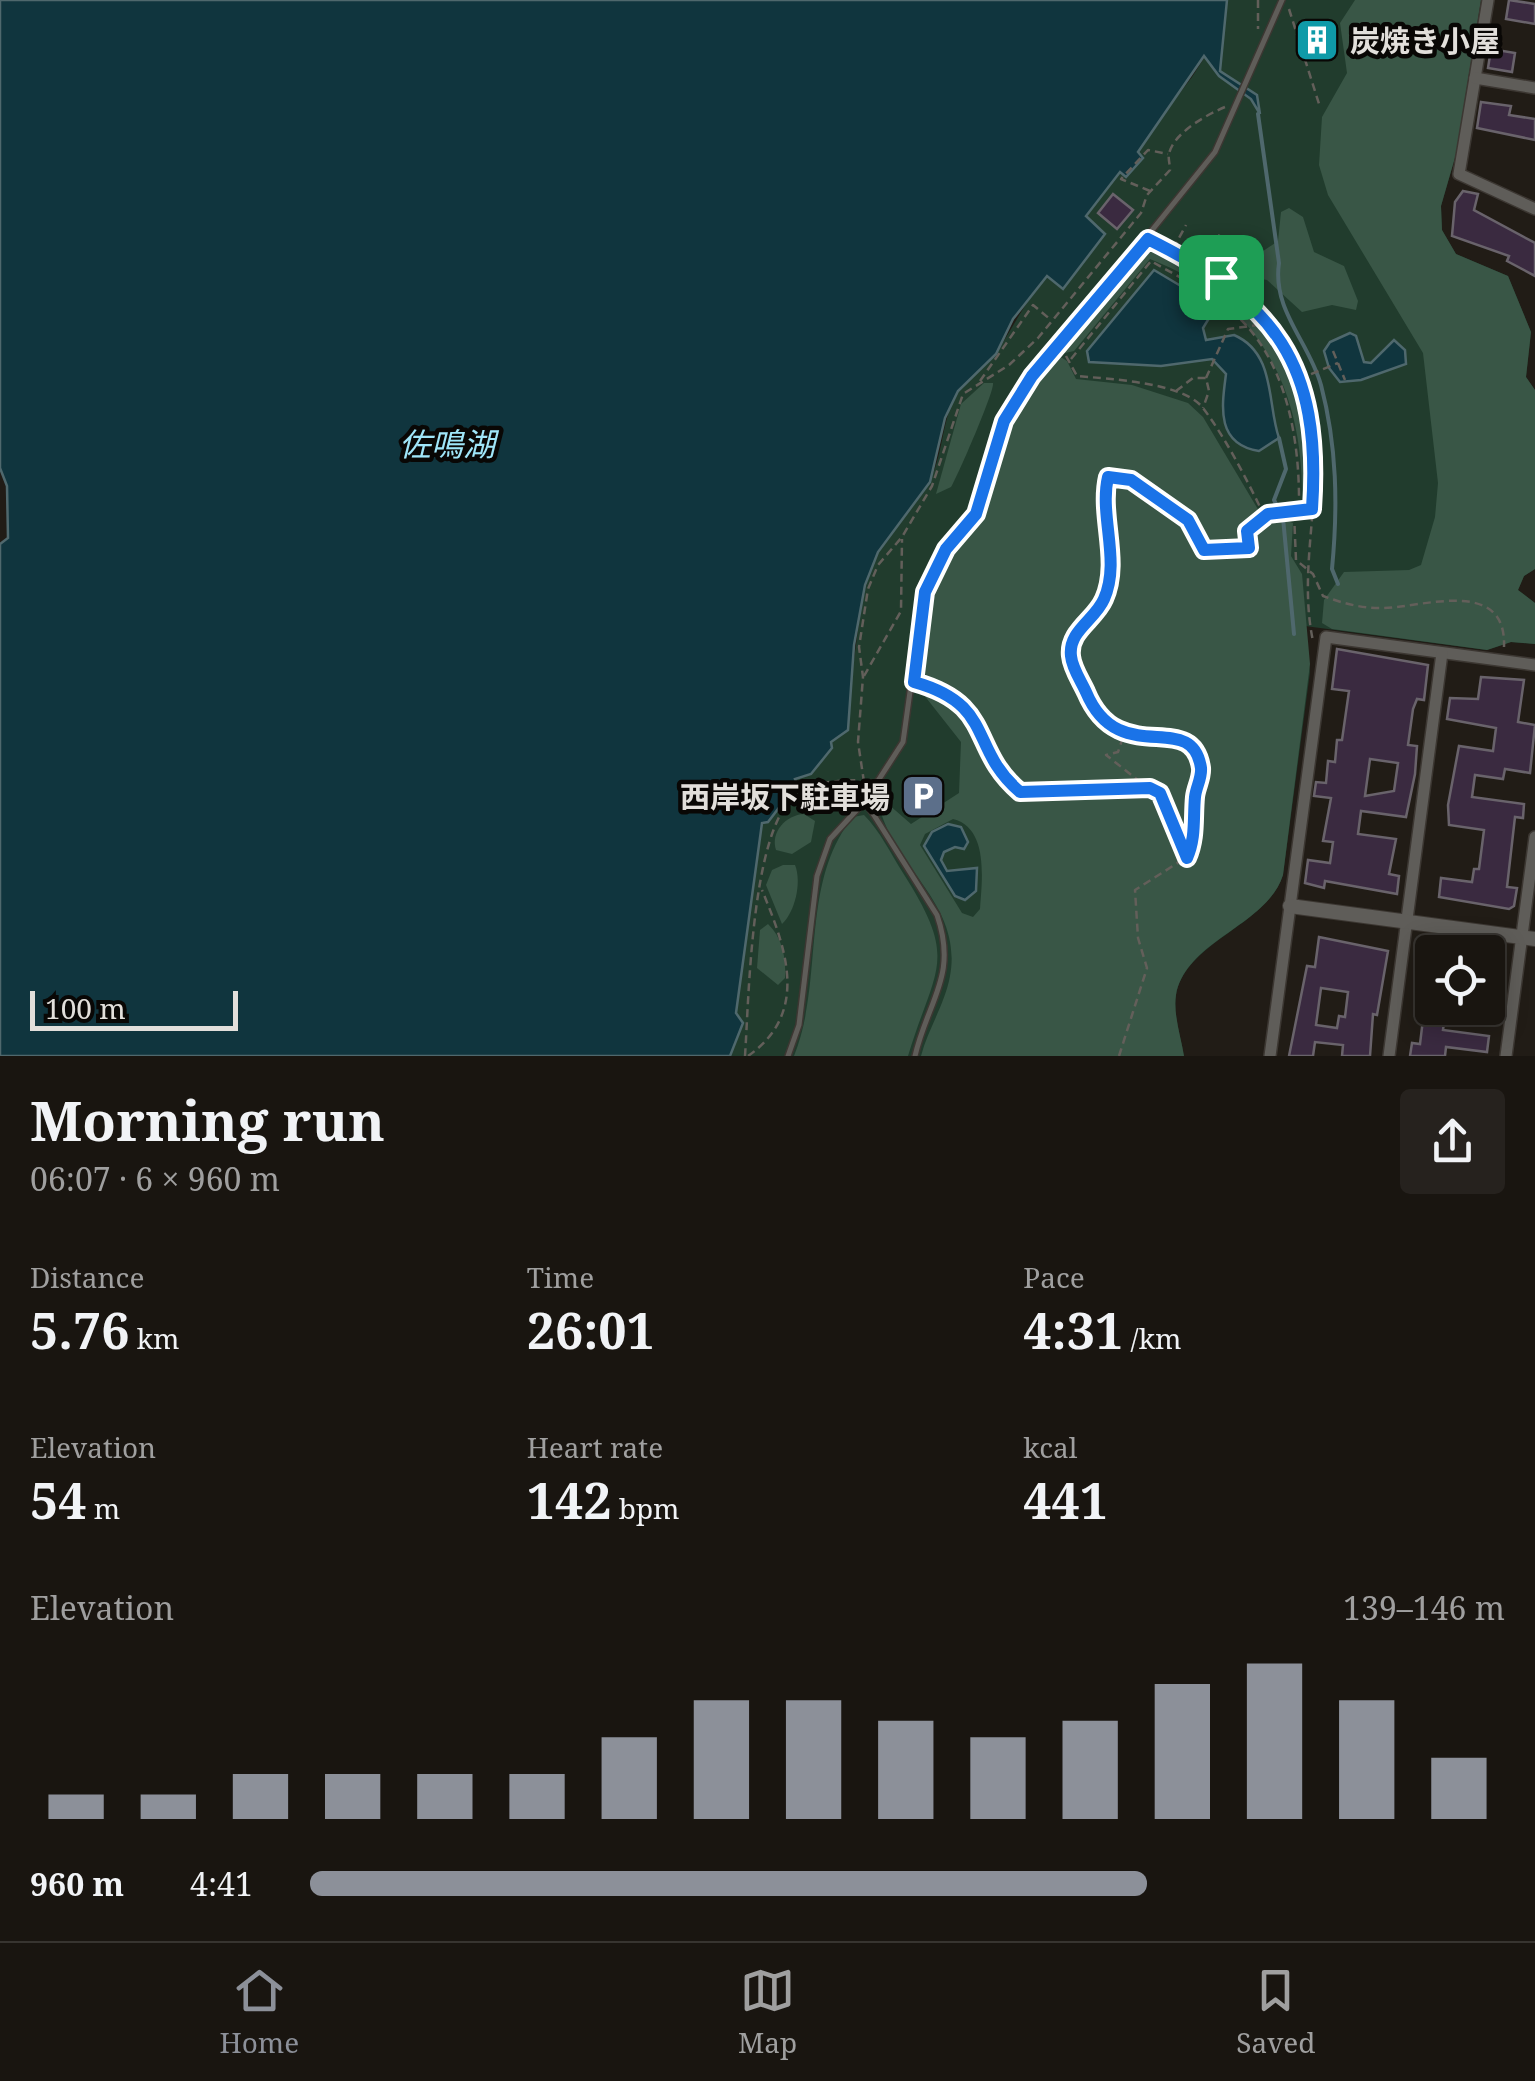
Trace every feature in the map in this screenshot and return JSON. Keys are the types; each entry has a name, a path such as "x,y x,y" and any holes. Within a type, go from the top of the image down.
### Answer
{"street":[{"path":"1488,0 1459,174 1535,209"},
{"path":"1475,78 1535,88"},
{"path":"1270,1056 1326,638 1535,665"},
{"path":"1389,1056 1442,653"},
{"path":"1506,1056 1528,938 1535,837"},
{"path":"1290,906 1528,938"}],"lane":[{"path":"788,1056 799,1025 816,876 830,839 864,801 903,742 919,626 932,573 946,549 976,514 1004,421 1055,349 1204,170 1281,2"},
{"path":"864,801 937,915 944,935 944,978 915,1056"}],"path":[{"path":"1258,0 1258,30"},
{"path":"1281,2 1295,19 1320,107"},
{"path":"978,383 1018,358 1052,321 1141,212 1151,191 1170,170 1168,154 1198,121 1228,106"},
{"path":"1151,191 1122,179 1144,153 1158,149 1168,154"},
{"path":"1172,251 1186,225"},
{"path":"1218,235 1231,242 1231,256 1221,277"},
{"path":"1148,239 1221,277 1267,324 1300,379 1314,438 1308,570 1311,632 1315,652 1324,654"},
{"path":"1071,359 1151,261 1222,303 1256,336 1286,400 1300,451 1299,508"},
{"path":"872,790 861,780 858,720 863,677 859,647 868,589 878,564 902,537 938,473 958,403 996,364 1032,305 1052,321"},
{"path":"1203,408 1209,391 1206,378 1228,328 1267,324"},
{"path":"1055,349 1071,359 1078,376 1175,392 1203,408 1268,514"},
{"path":"1333,350 1345,380"},
{"path":"1300,379 1338,363"},
{"path":"1175,392 1194,378 1206,378"},
{"path":"1119,1056 1147,968 1138,938 1135,890 1187,858 1202,773 1192,747 1167,735 1123,735 1096,715 1071,658 1072,639 1104,601 1111,577 1108,477 1131,480 1188,520 1204,550 1249,548 1247,531 1268,514 1282,516 1299,508 1312,509"},
{"path":"1294,511 1296,560 1308,570 1323,596 1342,604 1379,609 1458,598 1478,603 1495,618 1504,637"},
{"path":"863,677 901,612 902,537"},
{"path":"914,682 953,697 972,713 992,760 1020,792 1150,788"},
{"path":"1123,735 1118,752 1106,755 1160,793 1187,858"},
{"path":"747,1056 748,989 767,838 792,798 822,783 861,780"},
{"path":"747,1056 776,1023 788,990 788,958 762,890"}],"green space":[{"path":"1227,0 1481,0 1456,154 1441,206 1442,230 1456,254 1508,276 1531,332 1526,377 1535,390 1535,569 1524,576 1518,590 1535,603 1535,644 1511,642 1487,650 1305,626 1310,672 1283,875 1261,908 1210,947 1183,976 1175,1002 1184,1056 730,1056 743,1023 736,1013 762,822 769,822 797,784 794,779 813,769 841,721 866,585 875,559 928,484 950,407 959,391 992,358 1047,275 1062,288 1105,233 1086,217 1192,77 1222,30"},
{"path":"1355,0 1481,0 1456,154 1441,206 1442,230 1456,254 1508,276 1531,332 1526,377 1535,390 1535,569 1524,576 1518,590 1535,603 1535,644 1511,642 1487,650 1332,629 1322,623 1324,600 1344,572 1409,570 1421,565 1435,517 1438,483 1423,353 1328,195 1319,165 1322,117 1347,73 1340,23"},
{"path":"1289,208 1303,217 1314,252 1344,266 1358,301 1356,310 1332,305 1302,312 1267,280 1241,275 1244,264 1278,241 1281,212"},
{"path":"1151,245 1203,270 1235,292 1287,361 1309,421 1308,505 1302,502 1301,461 1294,422 1284,386 1268,354 1247,325 1220,299 1188,277 1150,259 1074,351 1065,353 1064,344"},
{"path":"1059,356 1067,361 1076,379 1132,385 1188,403 1203,417 1259,511 1293,523 1291,556 1302,574 1310,664 1283,875 1261,908 1210,946 1183,976 1175,1002 1184,1056 921,1056 948,986 951,951 938,908 888,831 880,809 888,804 911,824 959,793 961,742 920,690 924,620 933,586 948,555 978,520 1017,405 1042,369","holes":["953,819 973,833 981,856 980,909 973,917 962,913 920,845 925,834"]},
{"path":"984,383 993,383 992,389 968,451 951,487 936,494 961,404"},
{"path":"804,814 815,821 811,842 792,854 776,850 775,837 781,826"},
{"path":"864,815 885,843 932,926 937,946 933,982 908,1056 794,1056 809,996 825,872 836,843 853,817"},
{"path":"795,865 798,880 794,905 782,924 766,885 772,870"},
{"path":"768,924 784,956 785,978 778,985 757,968 760,930"}],"water":[{"name":"佐鳴湖","path":"0,0 1227,0 1220,71 1257,95 1260,114 1251,99 1219,76 1204,56 1138,152 1143,158 1126,177 1120,172 1086,216 1105,234 1063,289 1047,276 1013,319 996,354 958,391 945,418 930,482 878,552 865,585 854,645 848,730 831,742 832,748 811,774 795,779 797,784 768,822 762,823 736,1013 743,1023 730,1056 0,1056 0,544 8,538 7,486 0,468"},
{"path":"1154,270 1216,307 1203,328 1206,340 1234,335 1257,354 1268,380 1279,438 1259,451 1245,447 1228,432 1223,410 1226,374 1212,359 1161,366 1089,362 1087,351"},
{"path":"1350,333 1356,336 1364,362 1371,363 1394,340 1405,350 1406,364 1361,380 1340,382 1329,368 1324,351 1330,342"},
{"path":"948,824 961,827 968,842 964,849 955,847 944,852 941,860 947,871 977,868 976,891 965,900 955,896 924,846 932,832"}],"building":[{"path":"1509,0 1535,4 1535,24 1506,19"},
{"path":"1491,49 1515,53 1512,72 1488,68"},
{"path":"1481,102 1511,106 1509,115 1535,119 1535,140 1477,128"},
{"path":"1463,191 1478,194 1474,210 1535,243 1535,276 1507,261 1509,256 1452,236 1455,202"},
{"path":"1113,194 1133,210 1117,229 1098,213"},
{"path":"1337,649 1428,665 1424,700 1417,699 1413,709 1408,745 1417,746 1406,817 1361,811 1358,834 1396,839 1389,874 1399,876 1397,894 1325,881 1324,888 1305,883 1308,860 1330,863 1333,842 1323,841 1331,798 1314,796 1316,782 1326,783 1328,761 1335,762 1337,740 1342,740 1349,691 1332,689","holes":["1370,759 1398,763 1394,791 1365,796"]},
{"path":"1481,677 1524,680 1518,722 1535,725 1530,773 1505,769 1503,779 1475,775 1472,797 1524,804 1523,818 1515,817 1507,887 1517,888 1514,906 1509,909 1439,897 1441,878 1472,882 1474,869 1479,869 1484,830 1449,825 1448,805 1459,746 1493,751 1496,728 1447,719 1450,698 1478,699"},
{"path":"1319,937 1388,951 1377,1015 1373,1014 1370,1056 1342,1056 1343,1045 1315,1042 1313,1056 1289,1056 1307,966 1315,967","holes":["1321,988 1348,992 1345,1017 1339,1016 1337,1028 1316,1025"]},
{"path":"1422,1025 1444,1025 1443,1030 1489,1036 1487,1052 1446,1047 1445,1056 1410,1056 1412,1043 1420,1044"}],"waterway":[{"path":"1258,114 1281,296 1321,385 1330,431 1335,499 1332,569 1338,584"},
{"path":"1279,438 1286,469 1274,500 1283,518 1294,634"}],"place":[{"name":"炭焼き小屋","path":"1317,40"},
{"name":"西岸坂下駐車場","path":"923,796"}],"route":[{"path":"1148,239 1221,277 1250,302 1299,379 1312,420 1316,458 1312,509 1299,508 1280,516 1268,514 1247,531 1249,548 1204,550 1188,520 1131,480 1108,477 1111,577 1104,601 1072,639 1071,658 1096,715 1109,728 1123,735 1167,735 1192,747 1198,756 1202,773 1195,794 1193,845 1187,858 1177,842 1160,793 1150,788 1060,794 1020,792 992,760 972,713 937,688 914,682 917,638 932,573 946,549 969,527 976,514 1004,421 1032,376 1148,239"}]}
